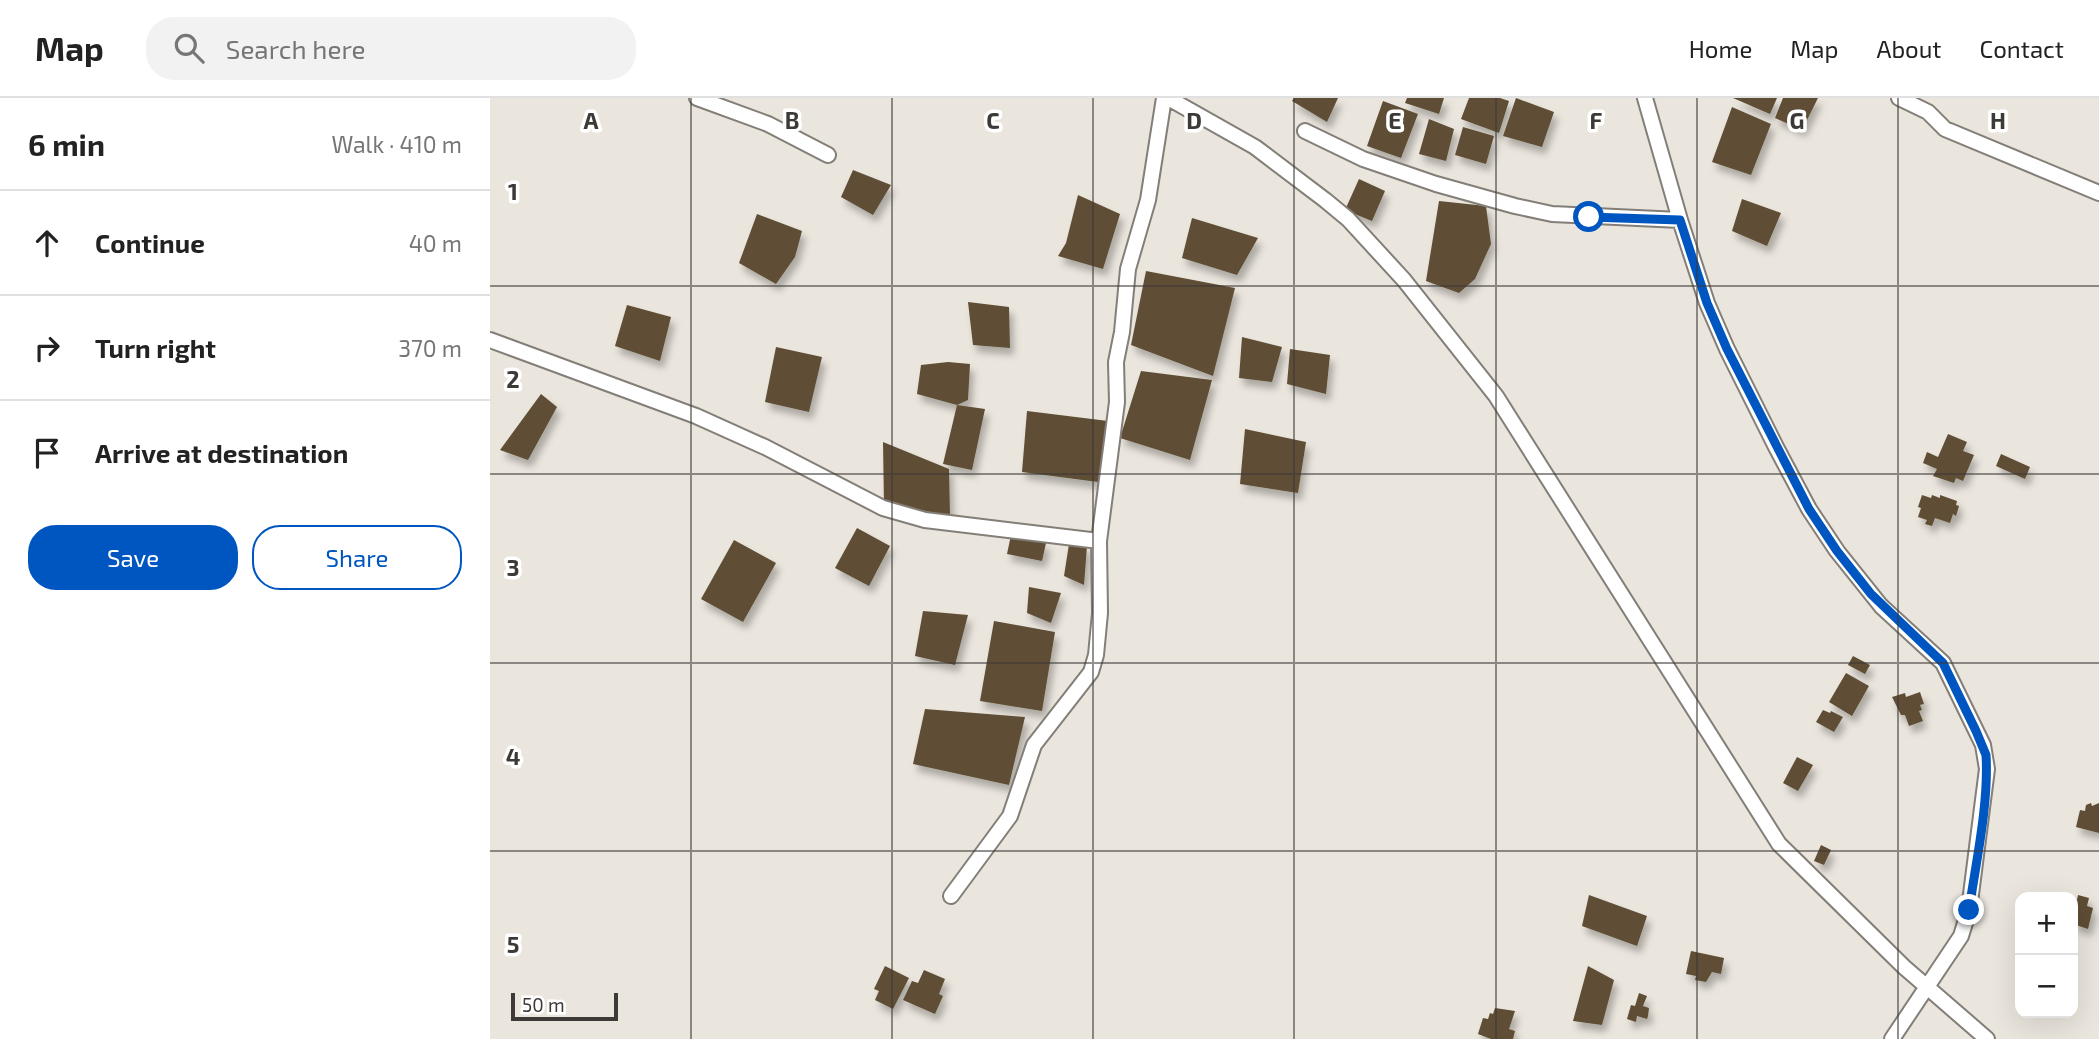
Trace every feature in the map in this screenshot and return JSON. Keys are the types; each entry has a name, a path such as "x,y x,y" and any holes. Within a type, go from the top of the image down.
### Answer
{"street":[{"path":"697,98 768,124 828,155"},
{"path":"951,896 1010,816 1034,746 1091,672 1096,655 1100,613 1099,541 1117,402 1116,362 1128,269 1148,200 1166,98 1255,147 1325,200 1348,219 1404,280 1496,396 1779,844 1904,967 1987,1039"},
{"path":"1645,98 1707,303 1727,349 1809,509 1837,551 1871,594 1943,663 1983,745 1987,769 1969,910 1961,936 1892,1039"},
{"path":"1899,98 1928,112 1945,129 2099,193"},
{"path":"1305,131 1363,159 1436,184 1515,206 1552,214 1680,220"},
{"path":"490,340 696,416 901,515 1099,541"}],"building":[{"path":"1294,98 1338,98 1327,122 1292,101"},
{"path":"1407,98 1444,98 1439,114 1405,103"},
{"path":"1469,98 1500,98 1509,101 1499,133 1461,119"},
{"path":"1516,98 1554,112 1542,147 1503,136"},
{"path":"1733,98 1777,98 1770,114"},
{"path":"1783,98 1818,98 1802,130 1775,118"},
{"path":"1383,101 1418,114 1401,158 1367,146"},
{"path":"1732,107 1771,124 1751,175 1712,162"},
{"path":"1429,119 1454,129 1446,161 1419,154"},
{"path":"1463,127 1494,136 1486,164 1455,155"},
{"path":"853,170 891,185 873,215 841,197"},
{"path":"1359,179 1385,191 1372,221 1345,210"},
{"path":"1078,195 1120,214 1103,269 1058,256 1066,243"},
{"path":"1742,199 1781,213 1767,246 1732,231"},
{"path":"1439,201 1486,206 1491,244 1475,279 1459,293 1426,281"},
{"path":"757,214 802,231 795,257 776,284 739,263"},
{"path":"1192,218 1258,238 1237,275 1182,258"},
{"path":"1146,271 1235,288 1213,376 1131,345"},
{"path":"968,302 1009,307 1010,348 973,345"},
{"path":"627,305 671,317 660,361 615,346"},
{"path":"1242,337 1282,347 1272,382 1239,378"},
{"path":"776,347 822,357 809,412 765,402"},
{"path":"1290,349 1330,355 1326,394 1287,384"},
{"path":"948,362 970,364 968,400 957,405 917,394 921,365"},
{"path":"1141,371 1212,380 1190,460 1120,438"},
{"path":"541,394 557,407 528,460 500,450"},
{"path":"957,405 985,409 972,470 943,464"},
{"path":"1027,411 1108,421 1098,482 1022,472"},
{"path":"1245,429 1306,442 1298,493 1240,484"},
{"path":"1948,434 1967,442 1963,451 1974,455 1963,481 1956,478 1954,483 1933,476 1937,469 1923,463 1927,452 1938,457"},
{"path":"883,442 949,469 950,515 884,505"},
{"path":"2001,454 2030,467 2025,479 1996,466"},
{"path":"1922,495 1940,498 1940,495 1957,501 1956,505 1959,506 1956,516 1953,514 1950,523 1935,518 1932,526 1925,524 1927,520 1918,517"},
{"path":"857,528 890,546 869,586 835,568"},
{"path":"1011,535 1046,543 1042,561 1007,554"},
{"path":"734,540 776,563 743,622 701,599"},
{"path":"1069,544 1087,546 1084,585 1064,576"},
{"path":"1029,587 1061,593 1051,623 1027,613"},
{"path":"923,611 968,615 955,665 915,656"},
{"path":"994,621 1055,632 1042,711 980,701"},
{"path":"1853,656 1870,665 1865,674 1848,665"},
{"path":"1846,673 1869,686 1852,716 1829,702"},
{"path":"1920,692 1924,704 1920,705 1922,710 1919,711 1923,721 1909,726 1905,715 1901,715 1892,697 1905,693 1906,697"},
{"path":"925,709 1025,717 1009,785 913,764"},
{"path":"1823,710 1843,717 1834,732 1816,722"},
{"path":"1797,757 1813,765 1798,791 1783,783"},
{"path":"2091,803 2092,806 2099,803 2099,833 2076,827 2080,810 2085,811 2086,805"},
{"path":"1821,845 1831,850 1824,865 1814,861"},
{"path":"1589,895 1647,916 1637,946 1582,926"},
{"path":"2078,895 2089,898 2087,906 2093,908 2088,929 2078,926"},
{"path":"1691,951 1724,958 1721,974 1712,972 1706,982 1695,980 1696,976 1686,974"},
{"path":"885,966 909,978 893,1009 875,1000 879,991 874,989"},
{"path":"1588,966 1614,980 1602,1025 1573,1021"},
{"path":"924,970 945,979 939,994 943,996 935,1014 903,1000 912,981 918,983"},
{"path":"1639,993 1647,996 1643,1006 1649,1008 1647,1019 1637,1016 1636,1022 1627,1019 1631,1005 1635,1006"},
{"path":"1495,1008 1515,1011 1509,1029 1515,1031 1513,1039 1491,1039 1478,1034 1483,1018 1488,1019"}],"route":[{"path":"1589,217 1680,220 1707,303 1727,349 1809,509 1837,551 1881,606 1932,650 1951,677 1986,755 1981,828 1969,910"}]}
